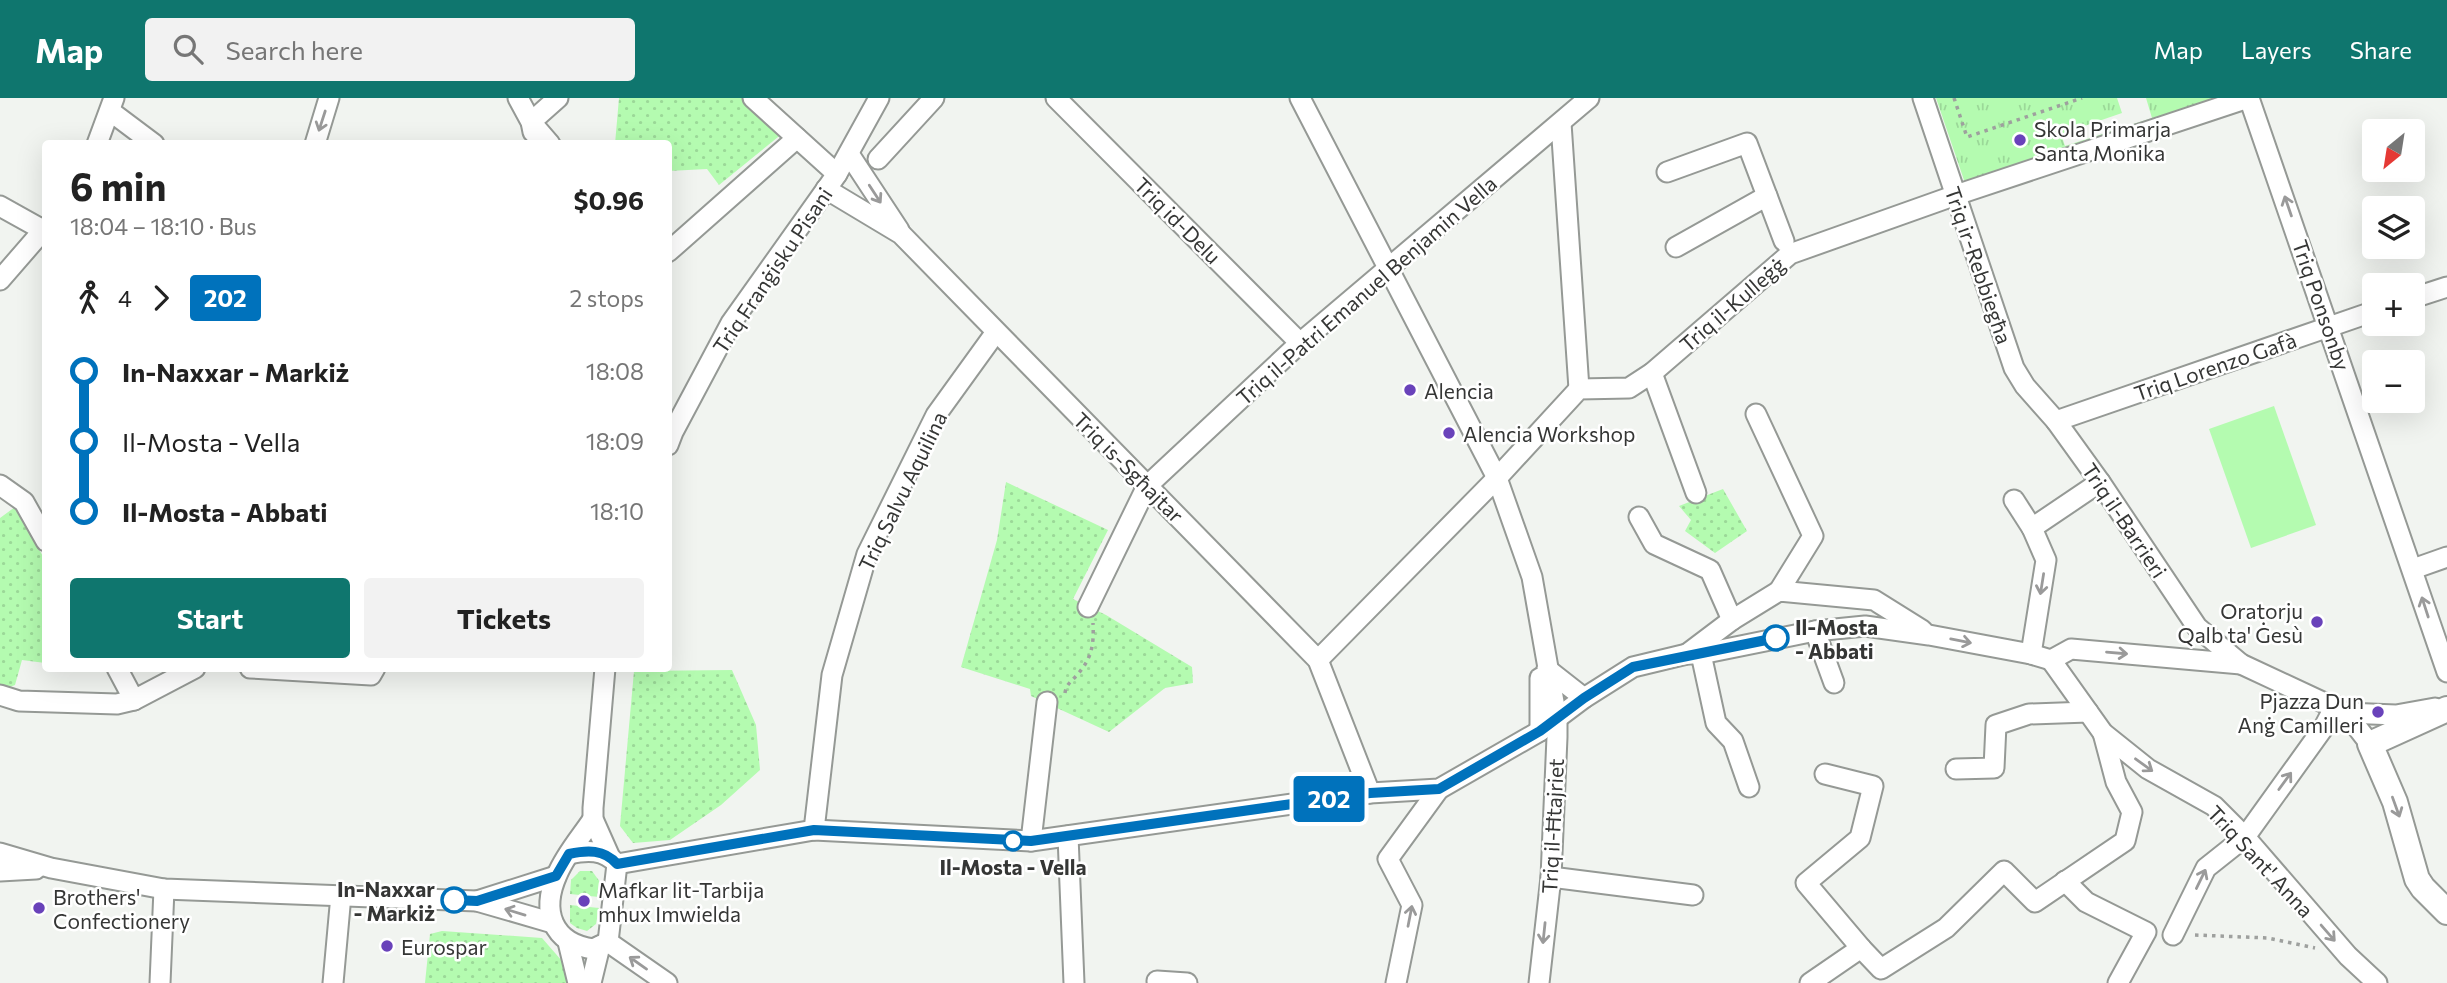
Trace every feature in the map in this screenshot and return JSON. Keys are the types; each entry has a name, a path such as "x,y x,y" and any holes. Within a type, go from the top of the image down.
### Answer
{"main road":[{"path":"2447,707 2370,744 2395,802 2417,879 2447,912"}],"street":[{"path":"316,140 329,98"},
{"path":"518,98 531,122 547,140"},
{"path":"531,122 558,98"},
{"name":"Triq is-Sgħajtar","path":"753,98 797,138 832,182 901,234 1318,660 1370,793"},
{"name":"Triq Franġisku Pisani","path":"672,435 731,323 832,182 879,98"},
{"path":"878,159 934,98"},
{"name":"Triq id-Delu","path":"1056,98 1300,343"},
{"name":"Triq il-Ħtajriet","path":"1300,98 1497,478 1532,577 1557,719 1551,877 1539,983"},
{"name":"Triq il-Patri Emanuel Benjamin Vella","path":"1147,486 1300,343 1589,98"},
{"name":"Triq ir-Rebbiegħa","path":"1923,98 2014,369 2025,386 2056,421"},
{"name":"Triq il-Kulleġġ","path":"1579,389 1629,388 1652,373 1790,254 1956,195 2248,98"},
{"name":"Triq Ponsonby","path":"2248,98 2330,327 2447,672"},
{"path":"98,140 112,104 150,140"},
{"path":"531,122 534,140"},
{"path":"1318,660 1497,478 1579,389 1561,123"},
{"path":"672,248 797,138"},
{"path":"1667,173 1747,143 1784,241"},
{"path":"849,153 901,234"},
{"path":"1676,247 1767,196"},
{"path":"0,206 42,228"},
{"path":"0,280 42,231"},
{"path":"2425,295 2447,287"},
{"name":"Triq Lorenzo Gafà","path":"2056,421 2362,316"},
{"name":"Triq Salvu Aquilina","path":"814,830 832,675 867,554 936,415 996,332"},
{"path":"1652,373 1696,493"},
{"path":"1694,654 1732,620 1779,591 1813,536 1756,414"},
{"name":"Triq il-Barrieri","path":"2056,421 2197,627 2241,664 2340,710"},
{"path":"2032,527 2100,482"},
{"path":"1089,605 1147,486"},
{"path":"2,491 24,502 42,534"},
{"path":"2014,500 2032,527 2046,560 2031,654"},
{"path":"1639,517 1654,544 1710,570 1732,620"},
{"path":"2413,569 2447,557"},
{"path":"1779,591 1874,600 1929,635"},
{"path":"1396,983 1412,905 1388,859 1439,789 1540,731 1584,698 1633,667 1815,631 1866,626 1929,635 2052,660 2071,649 2241,664"},
{"name":"Triq il-Ħtajriet","path":"1539,628 1540,731"},
{"path":"1815,631 1834,683"},
{"path":"1694,654 1716,723 1733,741 1749,787"},
{"name":"Triq Sant' Anna","path":"2052,660 2103,733 2148,769 2214,806 2245,837 2348,956 2377,983"},
{"path":"1547,669 1584,698"},
{"path":"119,672 134,699"},
{"path":"0,695 19,701 117,704 134,699 187,672"},
{"path":"319,672 371,675 373,672"},
{"path":"578,983 568,942 553,923 550,901 556,876 593,819 605,672"},
{"path":"1031,841 1047,704"},
{"path":"2340,710 2396,715 2447,707"},
{"path":"2340,710 2370,744"},
{"path":"2174,935 2206,868 2245,837 2324,727 2340,710"},
{"path":"1956,769 1994,768 1996,725 2029,714 2088,712"},
{"path":"1825,774 1873,786 1860,838 1806,883 1881,969 1946,928 2004,871 2035,902 2124,841 2132,812 2116,782 2103,733"},
{"path":"569,854 587,850 613,859 814,830 1031,841 1370,793 1439,789"},
{"path":"591,983 604,944 613,859 593,819"},
{"path":"1068,836 1074,983"},
{"path":"0,853 51,869 164,889 477,901 553,923"},
{"path":"0,872 51,869"},
{"path":"477,901 556,876"},
{"path":"1551,877 1693,895"},
{"path":"2065,881 2086,902 2146,932 2118,983"},
{"path":"160,983 164,889"},
{"path":"333,983 341,895"},
{"path":"568,942 593,949 604,944"},
{"path":"604,944 667,983"},
{"path":"1810,983 1861,948"},
{"path":"1157,981 1187,983"}],"path":[{"path":"1954,98 1967,138 2082,98"},
{"path":"1047,704 1061,711 1066,686 1088,662 1093,652 1093,614 1097,607 1089,605"},
{"path":"2174,935 2268,938 2348,956"}],"green space":[{"path":"619,98 745,98 783,133 719,185 707,169 672,171 672,140 615,140"},
{"name":"Skola Primarja Santa Monika","path":"1936,98 2117,98 2122,113 2061,134 2065,146 2152,118 2146,98 2215,98 1965,183"},
{"path":"2274,406 2316,525 2251,548 2209,429"},
{"path":"1006,482 1108,530 1073,599 1106,615 1192,667 1193,683 1165,688 1109,732 1031,696 1030,689 961,667 997,540"},
{"path":"1723,489 1747,531 1715,553 1685,531 1691,520 1679,506"},
{"path":"15,507 42,555 42,663 22,660 15,685 2,690 0,690 0,518"},
{"path":"732,670 756,725 760,770 721,805 670,840 633,843 620,826 634,672"},
{"path":"580,871 592,871 600,882 599,897 570,894 571,880"},
{"path":"570,905 599,908 596,924 587,931 570,923"},
{"path":"442,931 542,938 562,961 567,983 425,983 430,934"}],"bus line":[{"name":"202","path":"454,900 477,901 556,876 569,854 587,850 609,855 617,864 814,830 1031,841 1370,793 1439,789 1540,731 1584,698 1633,667 1776,638"}],"place":[{"name":"Skola Primarja Santa Monika","path":"2020,140"},
{"name":"Alencia","path":"1410,390"},
{"name":"Alencia Workshop","path":"1449,433"},
{"name":"Oratorju Qalb ta' Ġesù","path":"2317,622"},
{"name":"Il-Mosta - Abbati","path":"1776,638"},
{"name":"Pjazza Dun Anġ Camilleri","path":"2378,712"},
{"name":"Il-Mosta - Vella","path":"1013,841"},
{"name":"In-Naxxar - Markiż","path":"454,900"},
{"name":"Mafkar lit-Tarbija mhux Imwielda","path":"584,901"},
{"name":"Brothers' Confectionery","path":"39,908"},
{"name":"Eurospar","path":"387,946"}]}
